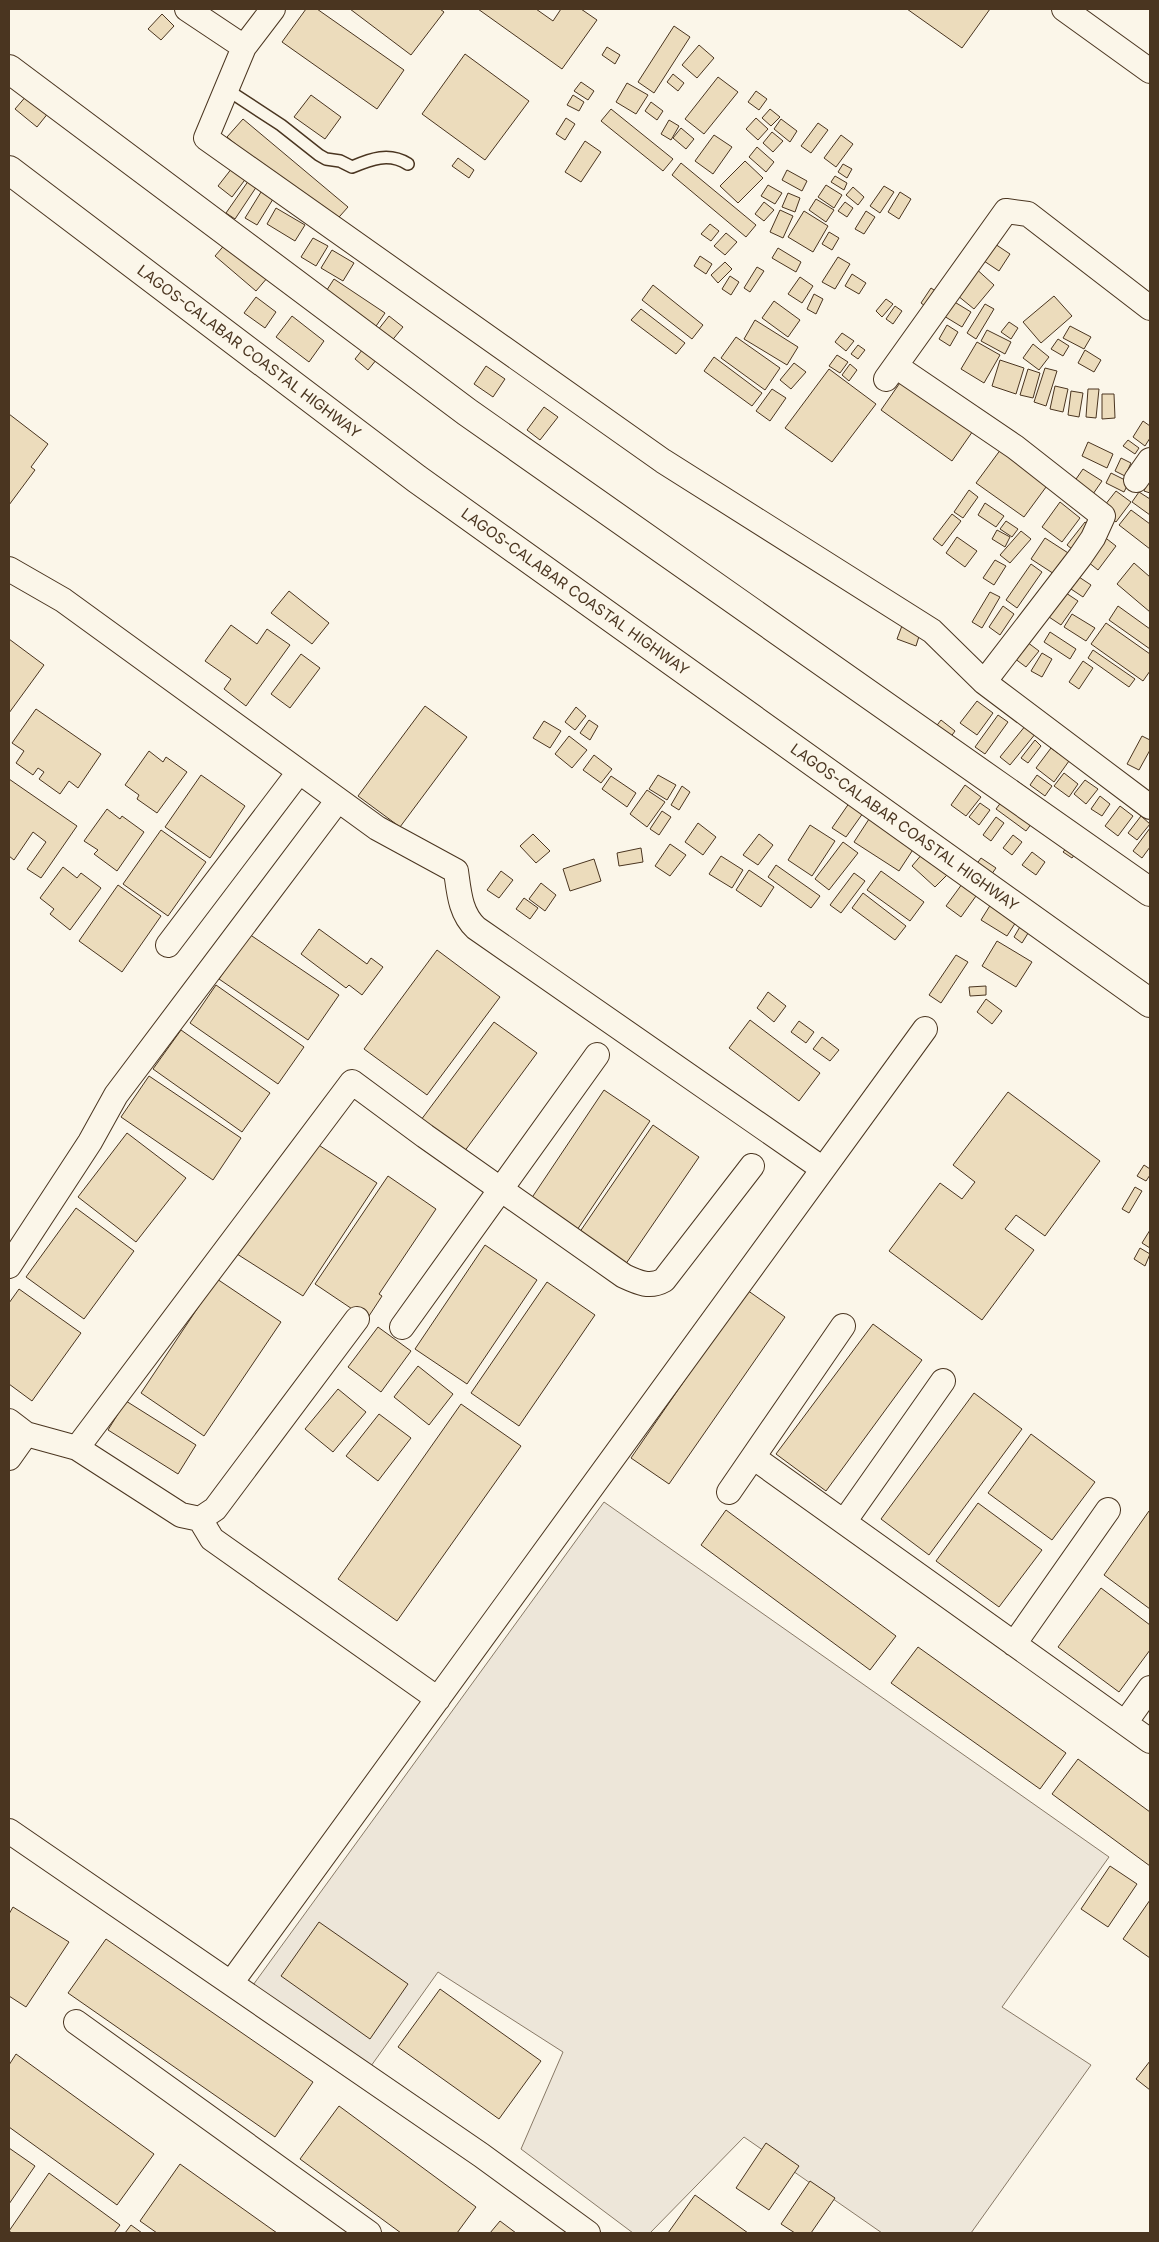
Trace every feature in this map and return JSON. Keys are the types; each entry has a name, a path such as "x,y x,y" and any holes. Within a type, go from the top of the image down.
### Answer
{"highway":[{"path":"9,69 468,412 1150,892"},
{"name":"LAGOS-CALABAR COASTAL HIGHWAY","path":"9,170 417,479 1150,1003"}],"street":[{"path":"187,9 244,48"},
{"path":"272,9 244,48 206,138 663,461 932,631 984,682 1150,807"},
{"path":"1064,9 1150,72"},
{"path":"984,682 1094,538 1103,516 1015,447 896,376 1006,211 1028,214 1150,308"},
{"path":"1136,480 1150,460"},
{"path":"9,569 64,600 376,828 456,871 464,912 468,920 476,928 823,1169"},
{"path":"168,944 299,772"},
{"path":"9,1266 90,1142 116,1095 338,800"},
{"path":"231,1982 925,1029"},
{"path":"402,1327 597,1055"},
{"path":"77,1448 352,1082 624,1276 643,1285 656,1284 664,1280 752,1166"},
{"path":"9,1458 18,1428 77,1448 181,1515 200,1519 215,1510 357,1319"},
{"path":"729,1492 842,1326"},
{"path":"844,1522 943,1381"},
{"path":"753,1457 1150,1741"},
{"path":"1014,1644 1108,1510"},
{"path":"200,1519 212,1539 438,1699"},
{"path":"1125,1724 1150,1688"},
{"path":"9,1831 481,2155 588,2233"},
{"path":"76,2022 369,2233"}],"lane":[{"path":"226,89 281,125 326,159 340,161 352,168 370,160 390,157 398,158 408,164"}],"shaded area":[{"path":"604,1502 1109,1857 1002,2007 1091,2065 971,2233 882,2233 744,2137 650,2233 633,2233 521,2149 563,2052 438,1972 371,2066 248,1992"}],"building":[{"path":"306,9 317,9 404,70 377,109 282,42"},
{"path":"350,9 440,9 444,12 411,55"},
{"path":"478,9 536,9 553,21 561,9 581,9 597,20 562,69"},
{"path":"907,9 990,9 962,48"},
{"path":"162,14 174,26 161,40 148,29"},
{"path":"674,26 690,37 654,93 638,82"},
{"path":"699,45 714,58 697,78 682,65"},
{"path":"607,47 620,55 615,64 602,55"},
{"path":"465,54 529,101 485,160 422,114"},
{"path":"673,74 684,83 678,91 667,82"},
{"path":"718,77 738,92 704,134 685,119"},
{"path":"581,82 594,91 588,100 574,91"},
{"path":"627,83 648,95 636,114 616,102"},
{"path":"756,91 767,99 759,110 748,102"},
{"path":"28,94 49,112 37,127 15,109"},
{"path":"311,95 341,117 325,139 294,117"},
{"path":"573,95 584,102 579,111 567,105"},
{"path":"651,102 663,111 657,120 645,111"},
{"path":"611,109 673,159 663,171 601,121"},
{"path":"770,109 780,117 771,126 762,118"},
{"path":"566,118 575,124 565,140 556,134"},
{"path":"756,118 768,129 758,140 746,129"},
{"path":"243,119 348,207 332,225 227,137"},
{"path":"781,119 797,131 790,142 774,129"},
{"path":"669,120 679,126 671,140 661,134"},
{"path":"818,123 828,130 811,153 801,146"},
{"path":"681,128 694,139 686,149 673,138"},
{"path":"772,132 783,141 773,152 763,143"},
{"path":"714,135 732,147 713,174 695,161"},
{"path":"841,135 853,144 836,167 824,158"},
{"path":"585,141 601,152 581,182 565,172"},
{"path":"757,147 774,162 766,172 749,157"},
{"path":"458,158 474,170 469,178 452,166"},
{"path":"745,161 763,178 738,203 720,186"},
{"path":"236,163 250,173 232,197 218,186"},
{"path":"681,163 756,225 746,237 672,175"},
{"path":"843,164 852,169 847,178 838,172"},
{"path":"787,170 807,181 802,191 782,180"},
{"path":"835,176 847,183 844,190 831,182"},
{"path":"249,180 257,186 235,219 226,213"},
{"path":"266,184 278,191 257,225 245,218"},
{"path":"768,185 782,193 775,204 761,196"},
{"path":"826,185 842,195 834,208 818,197"},
{"path":"884,186 894,192 880,213 870,206"},
{"path":"853,187 864,197 858,205 846,195"},
{"path":"900,192 911,199 899,219 888,212"},
{"path":"788,193 800,198 795,212 782,207"},
{"path":"816,199 834,210 826,222 809,210"},
{"path":"764,202 774,210 764,221 755,214"},
{"path":"845,202 853,208 847,217 838,211"},
{"path":"276,208 305,225 295,241 267,224"},
{"path":"780,210 793,216 783,238 770,232"},
{"path":"804,211 828,226 813,252 788,237"},
{"path":"866,211 875,217 864,234 855,229"},
{"path":"710,224 719,231 711,241 701,234"},
{"path":"829,232 839,238 832,250 822,244"},
{"path":"726,233 737,242 725,255 714,246"},
{"path":"313,238 328,246 316,266 301,257"},
{"path":"227,242 268,277 256,291 215,256"},
{"path":"992,242 1010,254 999,271 981,259"},
{"path":"778,248 801,262 796,272 772,258"},
{"path":"332,250 354,263 343,281 321,268"},
{"path":"700,256 712,264 706,274 694,266"},
{"path":"838,257 850,264 835,289 822,282"},
{"path":"725,262 732,269 718,283 711,275"},
{"path":"973,266 994,285 974,309 952,291"},
{"path":"757,267 764,271 750,292 744,288"},
{"path":"852,274 866,283 859,294 845,286"},
{"path":"730,276 739,282 731,295 722,289"},
{"path":"800,277 813,286 802,303 788,294"},
{"path":"334,279 385,313 372,332 321,299"},
{"path":"653,285 703,325 692,339 642,300"},
{"path":"931,288 943,296 933,312 921,303"},
{"path":"814,294 823,299 816,314 807,309"},
{"path":"1054,296 1072,316 1041,343 1023,322"},
{"path":"256,297 276,312 265,328 244,313"},
{"path":"948,298 971,312 962,327 939,313"},
{"path":"886,299 893,304 882,317 876,311"},
{"path":"774,301 800,320 788,337 762,318"},
{"path":"985,304 994,309 976,339 967,333"},
{"path":"895,306 902,311 893,324 886,319"},
{"path":"641,309 685,343 676,354 631,320"},
{"path":"292,316 324,341 309,362 276,337"},
{"path":"389,316 403,327 368,370 355,359"},
{"path":"755,320 798,347 787,365 744,339"},
{"path":"1009,322 1018,328 1011,339 1001,332"},
{"path":"947,325 958,332 950,346 939,339"},
{"path":"1070,326 1091,337 1084,349 1063,338"},
{"path":"987,330 1011,342 1005,354 981,341"},
{"path":"842,333 854,341 846,351 835,342"},
{"path":"736,337 780,368 765,390 721,358"},
{"path":"1058,339 1069,346 1063,356 1051,349"},
{"path":"977,342 1000,355 984,383 961,369"},
{"path":"1033,344 1049,357 1039,370 1023,358"},
{"path":"858,345 865,350 858,359 851,354"},
{"path":"1085,350 1101,360 1094,372 1078,363"},
{"path":"837,355 848,362 840,373 829,366"},
{"path":"714,357 762,393 752,406 704,371"},
{"path":"1000,360 1024,368 1016,394 992,386"},
{"path":"794,363 806,372 791,389 780,380"},
{"path":"850,364 857,370 849,381 842,375"},
{"path":"486,366 505,379 493,397 474,384"},
{"path":"1045,368 1057,371 1046,406 1034,402"},
{"path":"829,369 876,404 832,462 785,428"},
{"path":"1028,369 1040,373 1033,398 1020,395"},
{"path":"904,377 975,428 952,461 881,410"},
{"path":"1055,386 1068,389 1063,412 1050,409"},
{"path":"772,389 786,398 770,421 756,411"},
{"path":"1088,389 1099,389 1096,418 1086,417"},
{"path":"1071,391 1083,393 1079,417 1068,415"},
{"path":"1102,394 1114,394 1115,418 1102,419"},
{"path":"544,407 558,417 540,440 527,430"},
{"path":"9,414 48,444 31,467 35,470 9,505"},
{"path":"1143,421 1150,426 1150,438 1145,446 1133,437"},
{"path":"1128,440 1139,448 1135,454 1123,446"},
{"path":"1088,442 1113,454 1107,468 1082,456"},
{"path":"1001,449 1049,483 1024,517 976,483"},
{"path":"1121,458 1131,463 1125,476 1115,471"},
{"path":"1083,469 1102,481 1093,494 1074,482"},
{"path":"1111,473 1129,482 1124,492 1106,483"},
{"path":"1150,475 1150,493 1144,491"},
{"path":"969,490 978,497 963,518 954,512"},
{"path":"1116,491 1131,502 1116,522 1101,510"},
{"path":"1139,492 1150,499 1150,515 1132,502"},
{"path":"1060,502 1080,518 1062,542 1042,527"},
{"path":"985,503 1004,516 996,527 978,515"},
{"path":"1131,510 1150,524 1150,549 1119,525"},
{"path":"952,514 961,521 942,546 933,539"},
{"path":"1006,521 1018,529 1012,537 1000,529"},
{"path":"1085,522 1116,546 1098,570 1067,545"},
{"path":"997,530 1010,537 1005,547 992,539"},
{"path":"1021,531 1031,539 1010,563 1000,555"},
{"path":"957,537 977,551 965,567 946,553"},
{"path":"1045,538 1079,560 1065,581 1031,559"},
{"path":"995,560 1006,566 994,585 983,578"},
{"path":"1134,563 1150,577 1150,612 1117,584"},
{"path":"1031,564 1042,572 1017,608 1006,600"},
{"path":"1076,575 1091,585 1083,597 1068,587"},
{"path":"289,591 329,623 312,644 271,613"},
{"path":"990,592 1000,597 982,628 972,622"},
{"path":"1066,593 1078,601 1061,625 1049,617"},
{"path":"1003,606 1014,614 1000,635 989,627"},
{"path":"1118,606 1150,629 1150,649 1109,620"},
{"path":"1072,614 1095,628 1086,641 1064,627"},
{"path":"903,623 921,630 916,646 897,639"},
{"path":"1106,623 1150,654 1150,671 1143,681 1091,644"},
{"path":"231,625 257,644 267,629 290,645 246,706 224,689 231,679 205,661"},
{"path":"1050,632 1076,649 1070,659 1044,642"},
{"path":"9,639 44,665 9,713"},
{"path":"1027,642 1039,651 1026,667 1014,658"},
{"path":"1093,650 1135,679 1129,687 1088,658"},
{"path":"1042,653 1052,659 1042,677 1031,671"},
{"path":"301,654 320,668 290,708 271,694"},
{"path":"1083,661 1093,668 1079,689 1069,682"},
{"path":"977,701 993,713 977,735 960,723"},
{"path":"425,706 467,737 400,827 358,796"},
{"path":"576,707 586,716 575,730 565,722"},
{"path":"36,709 101,754 78,788 69,781 60,794 39,779 44,772 38,768 33,775 16,763 24,751 12,743"},
{"path":"998,715 1008,722 985,754 975,747"},
{"path":"589,720 598,726 590,740 580,733"},
{"path":"941,720 955,731 937,756 922,745"},
{"path":"544,721 561,731 550,748 533,738"},
{"path":"1026,725 1036,733 1010,765 1000,757"},
{"path":"569,736 587,750 572,768 555,754"},
{"path":"1142,736 1150,740 1150,750 1139,770 1127,764"},
{"path":"1035,740 1041,746 1028,763 1021,758"},
{"path":"1051,748 1069,761 1054,782 1036,768"},
{"path":"149,751 163,762 166,757 187,772 157,813 137,799 139,795 125,785"},
{"path":"594,755 612,769 601,783 583,770"},
{"path":"1064,773 1078,784 1069,797 1054,786"},
{"path":"201,775 245,806 210,858 165,827"},
{"path":"658,775 676,785 667,800 649,789"},
{"path":"1037,775 1052,786 1045,796 1030,785"},
{"path":"611,776 636,793 627,807 602,789"},
{"path":"9,779 77,826 41,878 27,869 46,842 33,832 14,860 9,856"},
{"path":"1085,780 1098,789 1086,804 1074,794"},
{"path":"1017,781 1061,813 1035,819 1026,831 996,809"},
{"path":"965,785 981,797 966,816 951,805"},
{"path":"682,786 690,792 679,810 671,805"},
{"path":"647,790 665,802 647,827 630,814"},
{"path":"854,796 868,806 846,837 832,828"},
{"path":"1100,796 1110,804 1102,816 1091,809"},
{"path":"980,803 990,810 979,825 969,817"},
{"path":"1120,806 1133,816 1118,836 1105,826"},
{"path":"107,809 120,819 122,816 144,832 117,871 94,854 98,850 84,841"},
{"path":"662,811 671,817 659,835 650,829"},
{"path":"871,816 916,845 899,871 854,842"},
{"path":"1141,816 1150,824 1137,840 1128,833"},
{"path":"996,817 1004,823 991,841 983,835"},
{"path":"698,823 716,837 703,855 685,842"},
{"path":"810,825 835,841 812,876 788,860"},
{"path":"1150,828 1150,847 1142,858 1133,851"},
{"path":"161,830 206,862 168,916 123,884"},
{"path":"533,834 550,851 536,863 520,846"},
{"path":"759,834 773,845 758,865 743,855"},
{"path":"1013,835 1022,842 1012,855 1003,848"},
{"path":"843,842 858,853 829,890 815,879"},
{"path":"670,844 686,855 670,876 655,866"},
{"path":"1070,844 1078,850 1072,858 1063,852"},
{"path":"641,848 643,862 619,866 617,853"},
{"path":"1032,852 1045,862 1036,875 1022,865"},
{"path":"923,853 947,875 935,887 912,866"},
{"path":"721,856 743,870 732,888 709,874"},
{"path":"981,858 996,868 961,917 946,906"},
{"path":"594,859 601,881 570,891 563,869"},
{"path":"776,865 820,896 811,908 768,877"},
{"path":"63,867 77,878 81,873 101,888 70,930 50,914 54,909 40,898"},
{"path":"749,870 774,887 761,907 736,890"},
{"path":"501,871 513,880 499,898 487,890"},
{"path":"881,871 924,902 910,921 867,890"},
{"path":"854,873 865,881 841,913 830,905"},
{"path":"541,883 556,895 545,911 529,899"},
{"path":"1004,883 1030,900 1007,936 981,920"},
{"path":"118,885 161,916 122,972 79,941"},
{"path":"863,893 906,926 895,940 852,908"},
{"path":"524,898 538,908 530,919 516,909"},
{"path":"1021,925 1030,930 1022,943 1014,937"},
{"path":"319,929 367,964 371,958 383,967 362,995 349,985 346,988 301,954"},
{"path":"249,934 339,995 308,1040 219,979"},
{"path":"997,941 1032,962 1016,987 982,966"},
{"path":"437,950 500,997 427,1095 364,1049"},
{"path":"956,955 968,962 941,1003 929,995"},
{"path":"216,985 304,1047 278,1084 190,1023"},
{"path":"986,986 986,995 970,996 969,987"},
{"path":"768,992 786,1006 774,1022 757,1008"},
{"path":"986,999 1002,1011 992,1024 977,1012"},
{"path":"750,1020 820,1073 799,1101 729,1048"},
{"path":"799,1021 814,1032 806,1043 791,1032"},
{"path":"494,1022 537,1053 464,1152 421,1120"},
{"path":"181,1030 270,1093 242,1132 153,1069"},
{"path":"822,1037 839,1050 830,1061 813,1049"},
{"path":"149,1076 241,1138 213,1180 121,1117"},
{"path":"604,1090 650,1121 575,1233 529,1202"},
{"path":"1008,1092 1100,1161 1045,1236 1016,1215 1005,1229 1034,1250 982,1320 889,1251 940,1183 962,1199 975,1182 953,1165"},
{"path":"653,1125 699,1157 623,1268 577,1236"},
{"path":"127,1133 186,1178 136,1242 78,1197"},
{"path":"311,1140 377,1183 303,1296 237,1254"},
{"path":"1144,1165 1150,1169 1150,1175 1146,1181 1137,1176"},
{"path":"388,1176 436,1209 379,1294 382,1296 367,1319 315,1284"},
{"path":"1135,1187 1142,1191 1129,1213 1122,1209"},
{"path":"76,1208 134,1251 84,1319 26,1277"},
{"path":"1150,1230 1150,1248 1142,1243"},
{"path":"485,1245 537,1280 467,1384 415,1349"},
{"path":"1140,1248 1150,1254 1145,1266 1134,1259"},
{"path":"217,1279 281,1322 204,1436 141,1393"},
{"path":"547,1282 595,1315 519,1426 471,1393"},
{"path":"19,1289 81,1333 32,1401 9,1384 9,1303"},
{"path":"747,1290 785,1317 669,1484 631,1458"},
{"path":"873,1324 922,1360 826,1491 776,1454"},
{"path":"378,1327 411,1351 381,1392 348,1367"},
{"path":"418,1366 453,1394 429,1425 394,1397"},
{"path":"338,1389 366,1412 333,1452 305,1429"},
{"path":"974,1393 1022,1429 929,1555 881,1519"},
{"path":"126,1401 196,1445 178,1474 108,1430"},
{"path":"461,1404 521,1446 397,1621 338,1579"},
{"path":"379,1414 411,1438 378,1481 346,1456"},
{"path":"1031,1434 1095,1482 1052,1540 988,1493"},
{"path":"978,1503 1042,1550 999,1607 936,1561"},
{"path":"726,1510 896,1636 870,1670 701,1545"},
{"path":"1150,1512 1150,1609 1104,1575"},
{"path":"1101,1588 1150,1625 1150,1650 1119,1692 1058,1647"},
{"path":"918,1647 1066,1753 1040,1789 891,1683"},
{"path":"1078,1759 1150,1812 1150,1866 1052,1794"},
{"path":"1110,1866 1137,1884 1108,1927 1081,1909"},
{"path":"1150,1900 1150,1958 1123,1939"},
{"path":"13,1907 69,1942 26,2007 9,1996 9,1914"},
{"path":"319,1922 408,1984 370,2039 281,1976"},
{"path":"106,1939 313,2082 275,2137 68,1993"},
{"path":"440,1989 541,2061 499,2119 398,2047"},
{"path":"16,2054 154,2154 117,2205 9,2127 9,2065"},
{"path":"1150,2061 1150,2090 1136,2079"},
{"path":"339,2106 476,2207 457,2233 401,2233 300,2159"},
{"path":"766,2143 799,2166 769,2210 736,2188"},
{"path":"9,2148 35,2166 9,2204"},
{"path":"180,2164 277,2233 157,2233 140,2221"},
{"path":"49,2173 120,2225 114,2233 12,2233 9,2231"},
{"path":"810,2181 835,2198 811,2233 795,2233 781,2224"},
{"path":"695,2195 748,2233 668,2233"},
{"path":"500,2221 516,2233 490,2233"},
{"path":"131,2225 142,2233 125,2233"}]}
